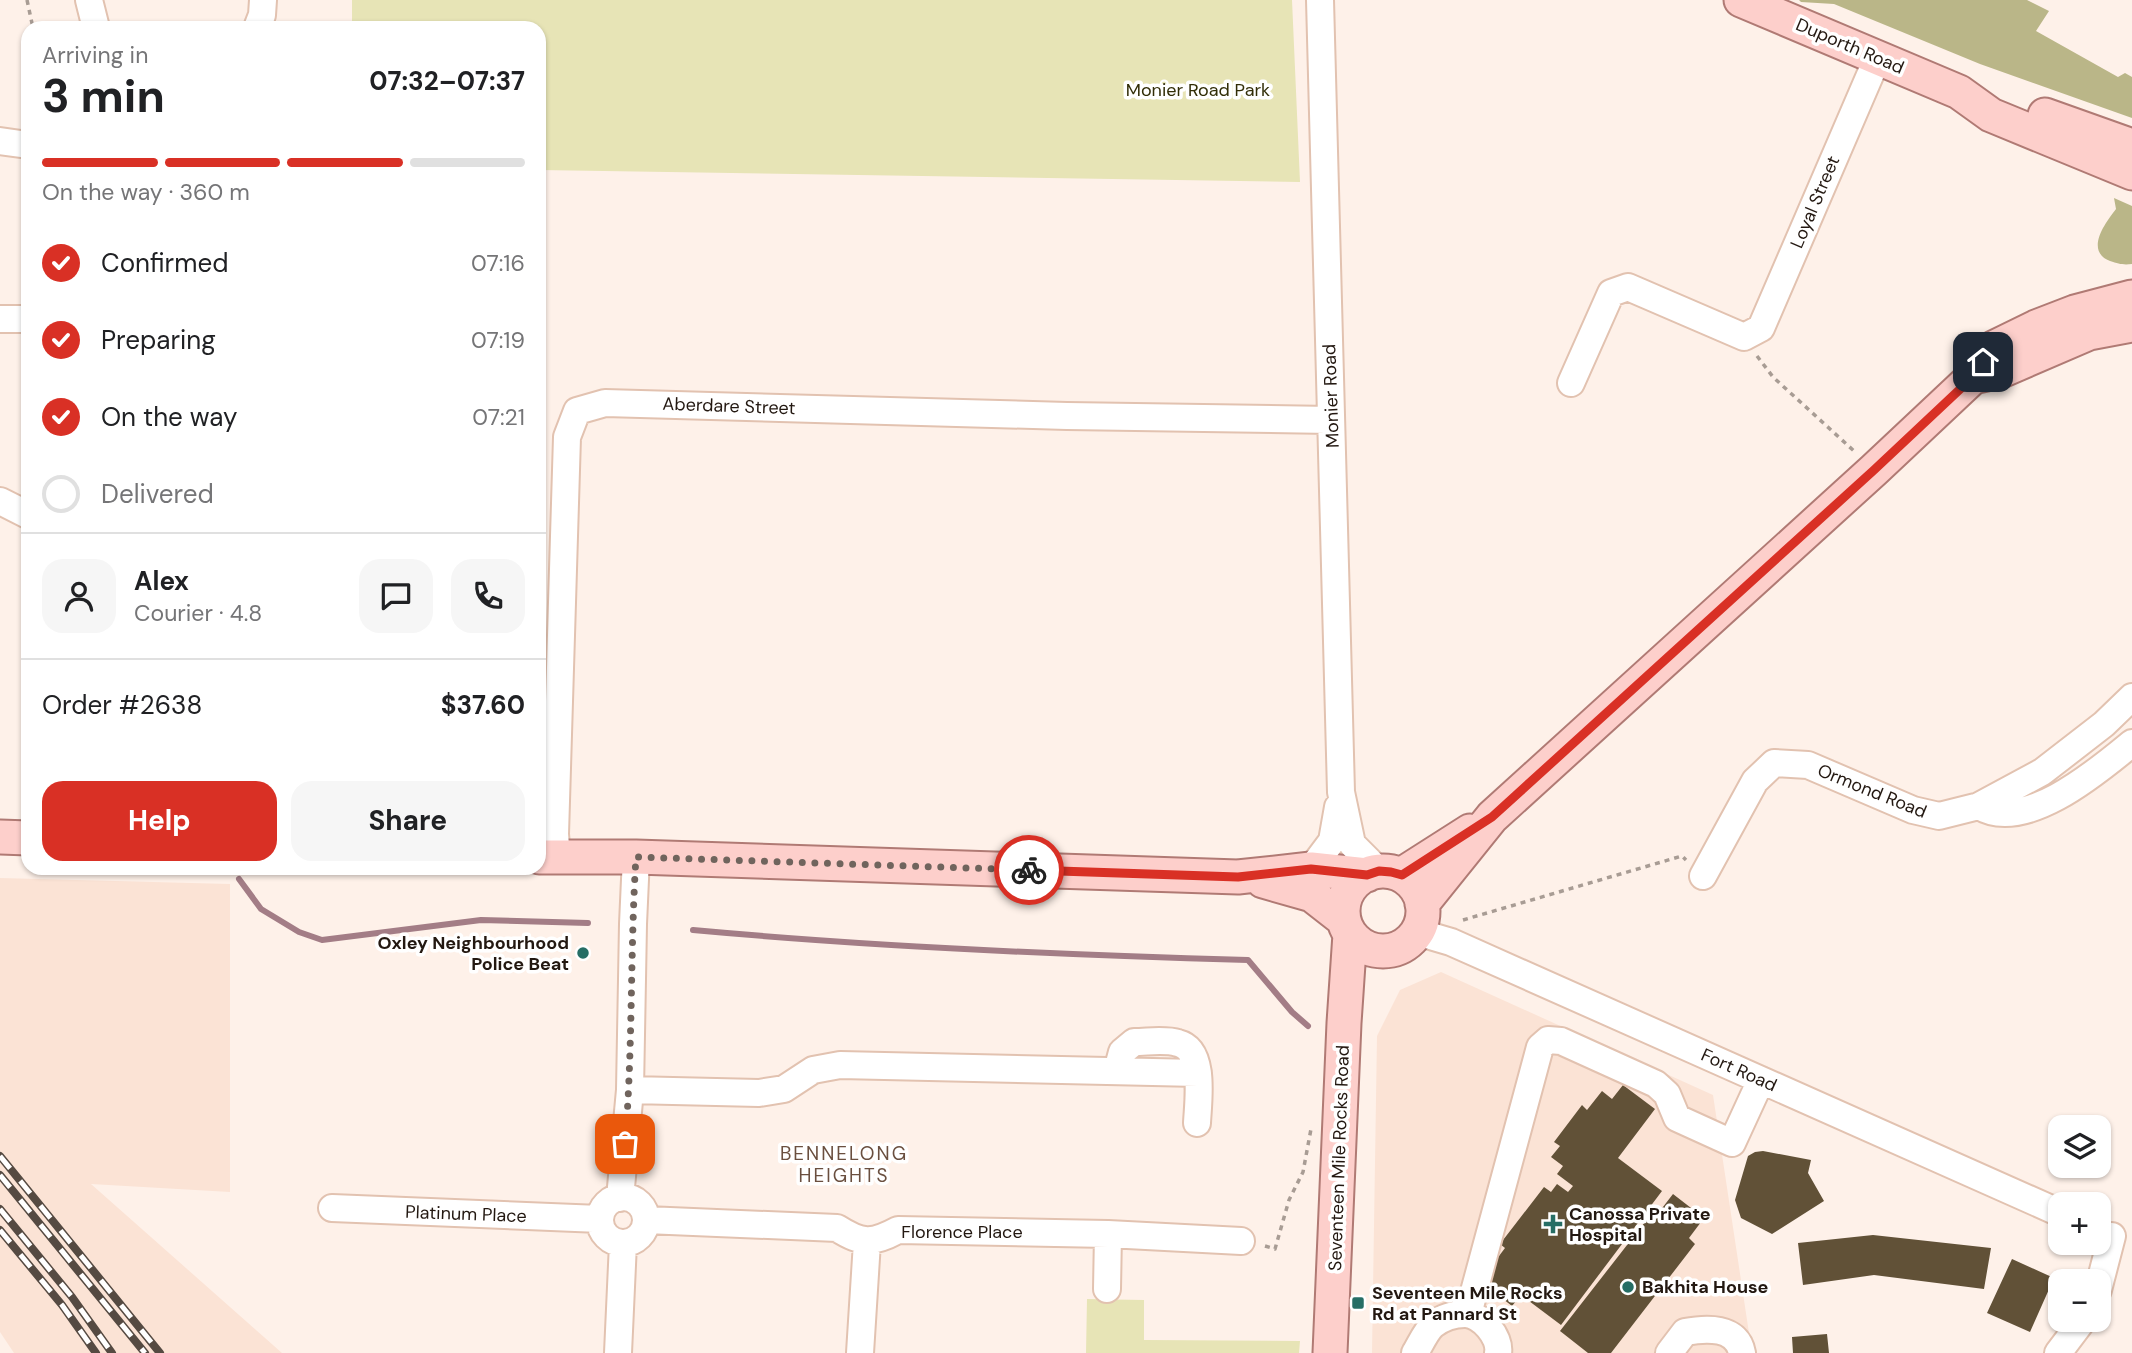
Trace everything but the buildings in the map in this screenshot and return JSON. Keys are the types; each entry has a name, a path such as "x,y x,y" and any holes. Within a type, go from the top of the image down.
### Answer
{"main road":[{"name":"Duporth Road","path":"1741,0 1959,92 1991,114 2132,173"},
{"name":"Duporth Road","path":"1959,92 2001,98 2132,146"},
{"path":"1238,877 1312,895 1357,935 1395,950 1411,940 1420,918 1492,817 1874,470 1973,377 1993,348 2075,312 2132,297"},
{"path":"1973,377 2001,371 2089,333 2132,325"},
{"path":"1357,935 1346,897 1354,884 1382,874 1492,817"},
{"path":"0,837 21,838"},
{"path":"548,858 636,857 1238,877 1311,869 1382,874 1413,884 1420,918"},
{"name":"Seventeen Mile Rocks Road","path":"1330,1353 1344,1023 1357,935"},
{"name":"Seventeen Mile Rocks Road","path":"1334,1292 1341,1353"}],"street":[{"path":"89,0 94,21"},
{"path":"260,21 262,0"},
{"name":"Monier Road","path":"1320,0 1341,792 1352,844 1382,874"},
{"name":"Loyal Street","path":"1744,337 1761,328 1877,58"},
{"path":"0,141 21,144"},
{"path":"1571,383 1611,293 1628,287 1744,337"},
{"path":"0,318 21,319"},
{"name":"Aberdare Street","path":"548,858 555,834 567,437 577,411 605,403 1331,420"},
{"path":"0,501 21,512"},
{"name":"Ormond Road","path":"1703,876 1755,781 1774,763 1808,765 1913,810 1939,816 1979,806 2042,772 2104,724 2132,697"},
{"name":"Ormond Road","path":"1979,806 1989,812 2016,813 2057,798 2132,743"},
{"name":"Monier Road","path":"1311,869 1332,841 1341,792"},
{"path":"620,1198 629,1090 636,857"},
{"name":"Fort Road","path":"1420,918 1451,942 2048,1208"},
{"path":"1468,1314 1539,1046 1548,1040 1561,1041 1657,1084 1667,1094 1677,1118 1732,1143 1761,1080"},
{"path":"629,1090 759,1093 784,1089 813,1070 840,1065 1198,1073 1197,1123"},
{"path":"620,1198 635,1200 641,1206 646,1220 636,1239 622,1243 606,1236 600,1219 608,1203 620,1198"},
{"name":"Platinum Place","path":"332,1208 600,1219"},
{"path":"646,1220 837,1228 867,1242 860,1353"},
{"name":"Florence Place","path":"867,1242 898,1230 1108,1234 1241,1241"},
{"path":"1107,1289 1108,1234"},
{"path":"2104,1269 2114,1237"},
{"path":"618,1353 622,1243"},
{"path":"1415,1353 1432,1326 1451,1316 1468,1314 1480,1320 1493,1332 1499,1348 1498,1353"},
{"path":"1669,1353 1685,1332 1707,1327 1725,1332 1741,1345 1742,1353"},
{"path":"2058,1353 2074,1332"}],"path":[{"path":"27,0 32,21"},
{"path":"1744,337 1773,377 1874,470"},
{"path":"1458,922 1682,856 1703,876"},
{"path":"1241,1241 1275,1249 1289,1200 1303,1172 1309,1132 1315,1124"}],"shaded area":[{"path":"1799,0 2027,0 2049,11 2036,31 2118,77 2125,73 2132,77 2132,118 1980,64 1834,4"},
{"path":"2114,198 2132,206 2132,264 2110,261 2102,256 2099,250 2099,236 2116,209"},
{"path":"0,878 230,884 230,1192 91,1184 282,1353 14,1353 0,1332"},
{"name":"Canossa Private Hospital","path":"1441,972 1713,1095 1752,1353 1372,1353 1377,1036 1400,990"}],"green space":[{"name":"Monier Road Park","path":"352,0 1292,0 1300,182 546,170 546,21 352,21"},
{"path":"1087,1299 1144,1300 1144,1340 1300,1341 1299,1353 1086,1353"}],"waterway":[{"path":"239,879 261,909 299,932 322,940 481,920 588,923"},
{"path":"693,930 970,950 1248,960 1292,1012 1308,1026"}],"railway":[{"path":"0,1156 160,1353"},
{"path":"0,1175 145,1353"},
{"path":"0,1209 72,1297 112,1353"},
{"path":"0,1230 62,1305 96,1353"}],"way so far":[{"path":"625,1144 636,857 1029,870"}],"place":[{"name":"Oxley Neighbourhood Police Beat","path":"583,953"},
{"name":"Canossa Private Hospital","path":"1553,1224"},
{"name":"Bakhita House","path":"1628,1287"},
{"name":"Seventeen Mile Rocks Rd at Pannard St","path":"1358,1303"}],"district":[{"name":"BENNELONG HEIGHTS","path":"844,1164"}],"route":[{"path":"1029,870 1238,877 1311,869 1367,875 1379,871 1402,875 1492,817 1874,470 1973,377 1983,362"}]}
